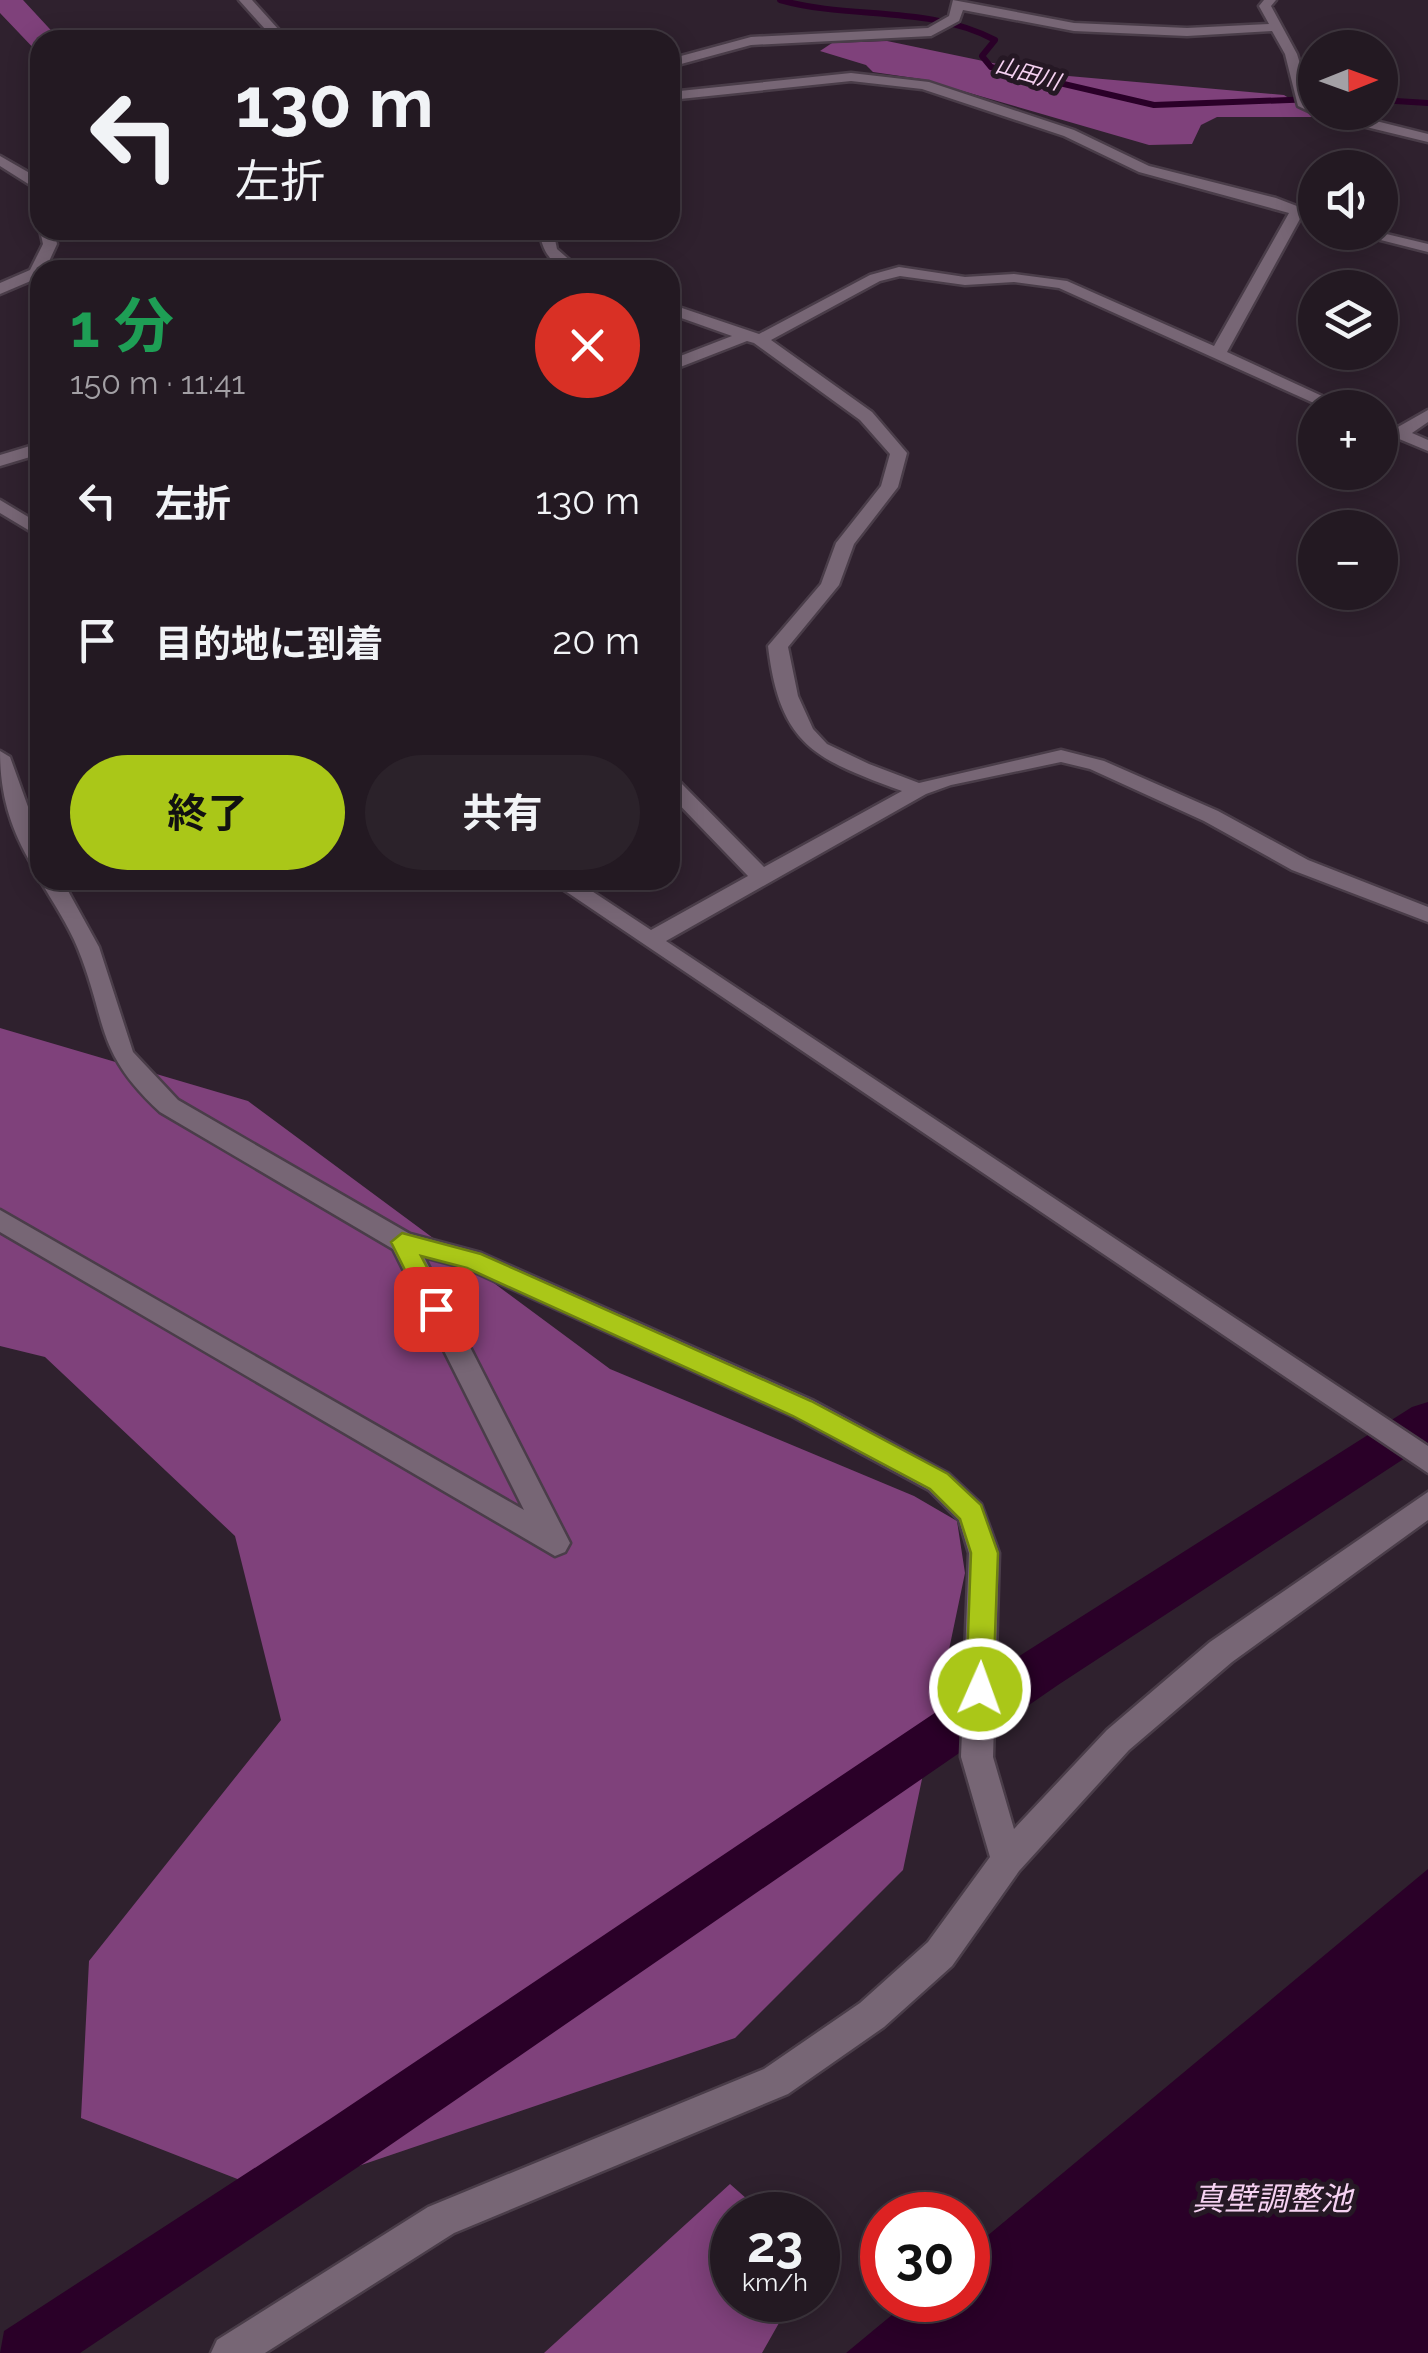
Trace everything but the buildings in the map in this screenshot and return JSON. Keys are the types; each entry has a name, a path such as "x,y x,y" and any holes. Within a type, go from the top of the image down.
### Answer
{"street":[{"path":"245,0 273,30"},
{"path":"1270,0 1265,6 1291,54 1298,83"},
{"path":"680,60 751,41 931,32 955,18 960,3 1074,27 1186,32 1276,27"},
{"path":"680,95 851,77 906,82 968,97 1068,133 1144,169 1297,211 1218,354"},
{"path":"1395,130 1428,138"},
{"path":"8,162 30,178"},
{"path":"548,240 550,251 561,260"},
{"path":"1398,241 1428,248"},
{"path":"680,363 754,337 875,278 909,272 965,282 1014,278 1062,284 1299,390"},
{"path":"0,289 30,275"},
{"path":"680,312 754,337 866,416 898,453 889,487 845,543 830,585 778,646 780,675 813,743 866,770 919,790"},
{"path":"1399,434 1428,415"},
{"path":"1399,434 1428,446"},
{"path":"0,461 30,451"},
{"path":"0,505 30,525"},
{"path":"0,756 30,841"},
{"path":"650,940 919,790 946,780 1060,756 1097,765 1211,816 1300,864 1428,916"},
{"path":"680,792 761,877"},
{"path":"56,890 91,954 114,1045 136,1079 169,1106 402,1242 472,1260 802,1408 939,1482 971,1512 984,1553 977,1757 1007,1860"},
{"path":"575,890 1428,1460"},
{"path":"0,1220 555,1543 402,1242"},
{"path":"230,2353 441,2220 776,2082 872,2015 940,1954 1007,1860 1118,1740 1221,1652 1428,1504"}],"shaded area":[{"path":"0,0 23,0 51,30 30,30 30,44 0,13"},
{"path":"887,41 1046,74 1284,95 1298,104 1298,117 1217,117 1201,125 1192,144 1149,145 921,79 873,72 866,65 820,51 832,43"},
{"path":"0,1028 248,1101 610,1369 914,1496 957,1521 965,1573 903,1870 735,2038 276,2194 81,2118 89,1961 281,1720 235,1536 45,1357 0,1346"},
{"path":"730,2184 739,2192 721,2192"},
{"path":"710,2202 710,2322 780,2322 762,2353 544,2353"}],"water":[{"name":"真壁調整池","path":"1428,1869 1428,2353 846,2353 883,2322 990,2322 990,2234"}],"waterway":[{"name":"山田川","path":"780,0 834,10 917,17 970,29 995,40 982,56 991,67 1154,105 1298,100"},
{"name":"山田川","path":"1398,101 1428,103"},
{"path":"26,2353 350,2139 1041,1669 1428,1420"}],"route":[{"path":"436,1309 402,1242 472,1260 802,1408 939,1482 971,1512 984,1553 980,1689"}]}
